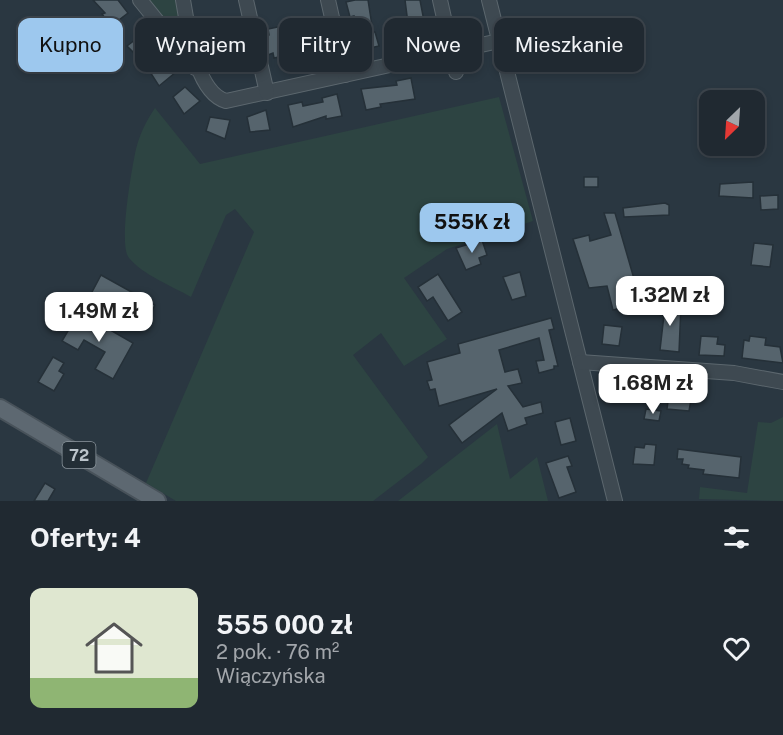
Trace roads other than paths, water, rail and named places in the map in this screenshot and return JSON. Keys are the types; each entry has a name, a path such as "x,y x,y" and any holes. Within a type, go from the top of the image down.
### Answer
{"main road":[{"name":"72","path":"0,408 157,501"}],"street":[{"path":"140,0 155,18"},
{"path":"183,0 187,18"},
{"path":"246,0 267,93"},
{"path":"328,0 345,75"},
{"path":"440,0 444,18"},
{"path":"489,0 494,20"},
{"path":"199,72 221,99 231,101 384,66"},
{"path":"507,72 615,501"},
{"path":"580,362 734,373 783,382"}]}
